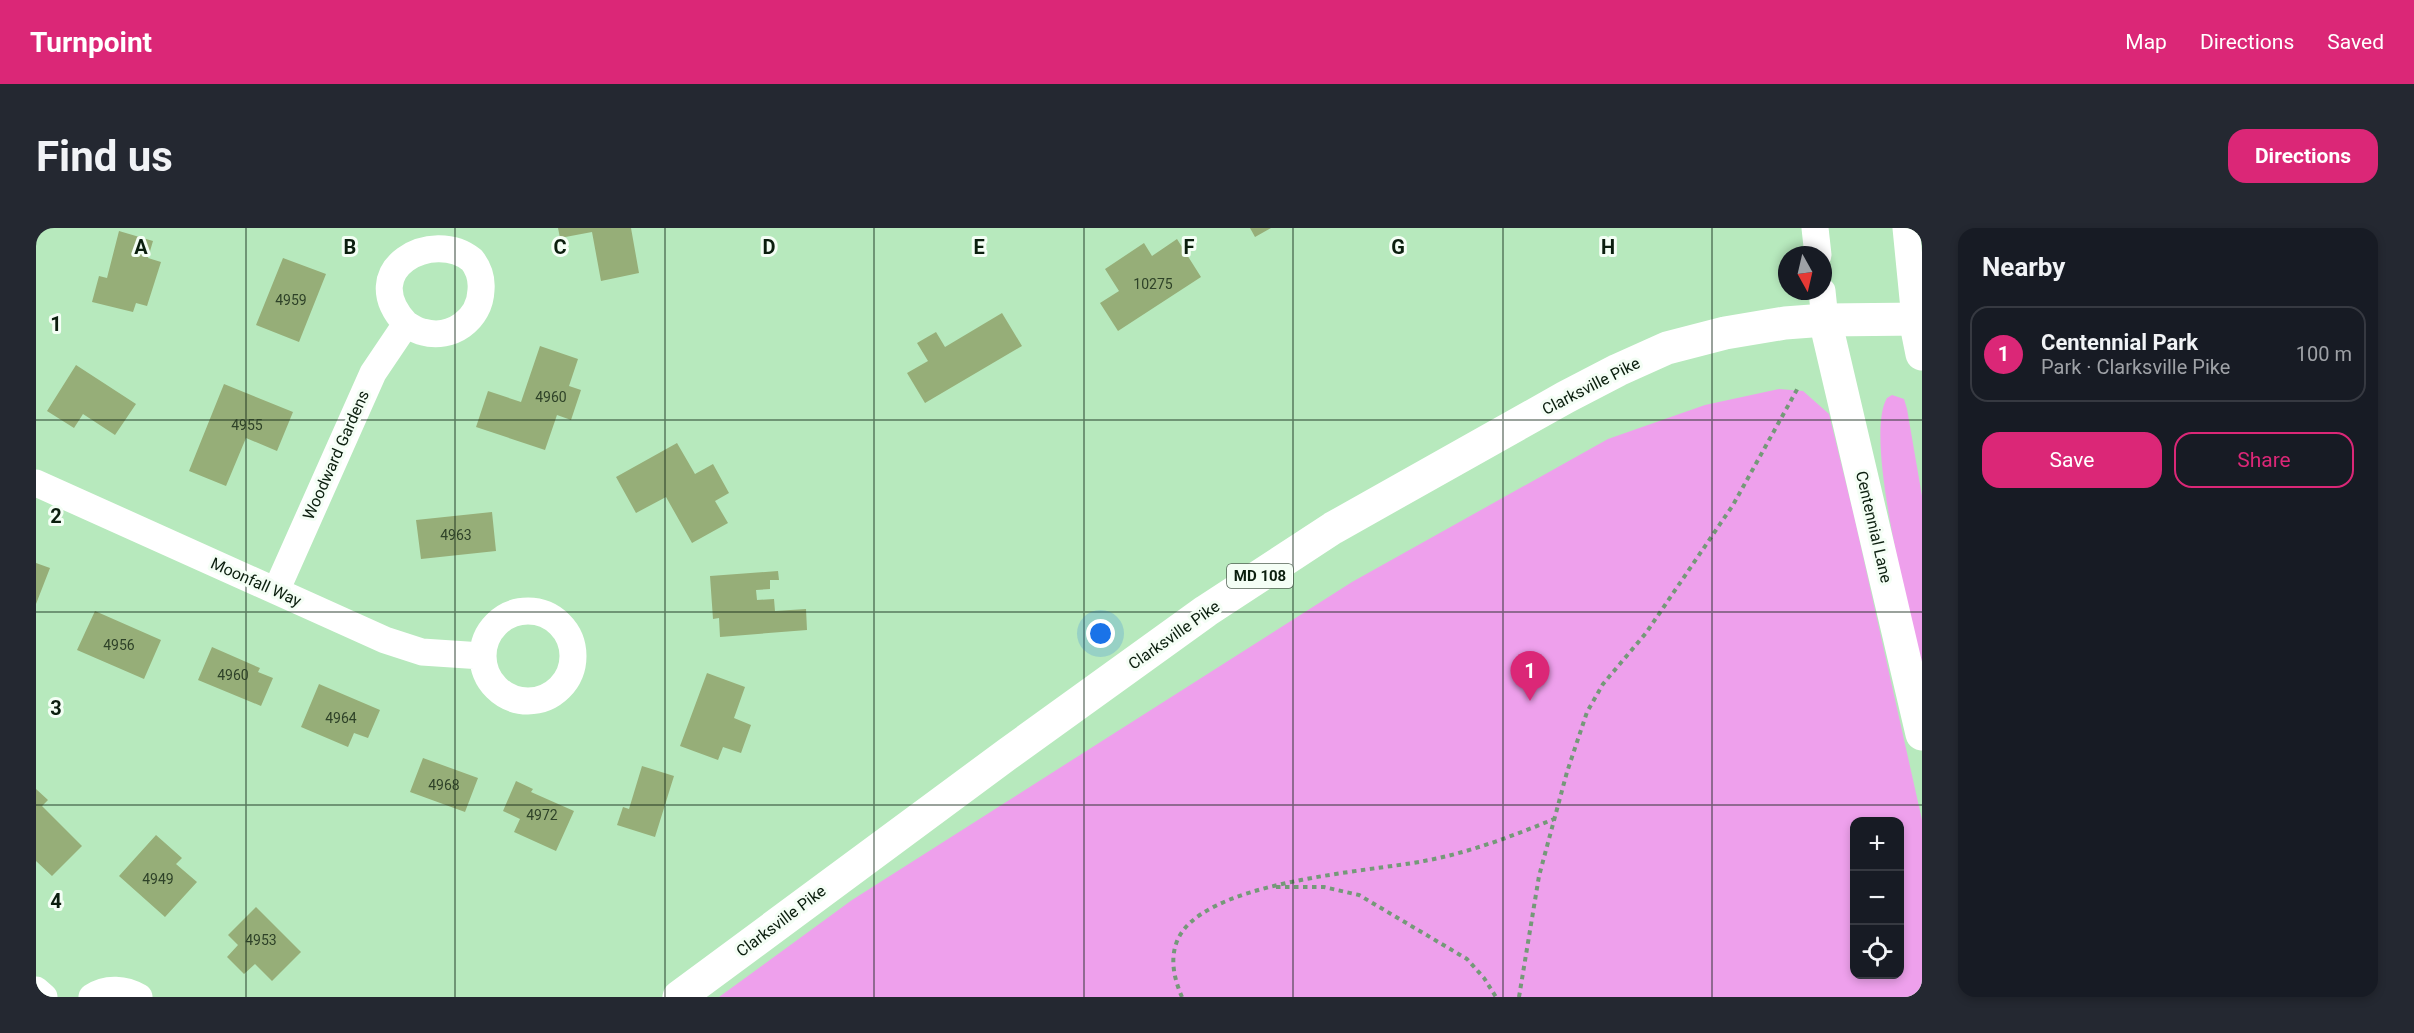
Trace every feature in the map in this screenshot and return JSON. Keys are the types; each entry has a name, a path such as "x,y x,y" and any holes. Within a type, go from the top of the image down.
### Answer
{"main road":[{"name":"Clarksville Pike","path":"679,997 1206,611 1333,528 1566,397 1667,348 1725,333 1785,323 1824,305 1918,319"},
{"name":"Centennial Lane","path":"1824,305 1922,734"},
{"path":"1918,319 1922,354"}],"street":[{"path":"1815,228 1817,246"},
{"path":"1906,228 1918,319"},
{"name":"Woodward Gardens","path":"276,591 373,373 406,324"},
{"name":"Moonfall Way","path":"36,483 385,640 422,652 482,656"},
{"path":"36,990 44,997"},
{"path":"92,997 114,990 130,992 139,997"}],"path":[{"path":"1519,997 1539,876 1587,712 1603,684 1646,633 1733,505 1799,386"},
{"path":"1182,997 1176,983 1173,961 1176,942 1189,925 1233,896 1267,887 1441,857 1519,833 1554,819"},
{"path":"1267,887 1324,887 1359,895 1467,958 1496,997"}],"shaded area":[{"path":"1779,389 1803,391 1829,414 1922,820 1922,997 719,997 852,900 1352,582 1608,439 1705,405"},
{"path":"1892,395 1904,399 1907,409 1922,496 1922,667 1891,528 1885,487 1881,450 1881,419 1887,398"}],"building":[{"path":"558,228 631,228 639,273 601,281 592,232 560,238"},
{"path":"1250,228 1271,228 1255,237"},
{"path":"119,231 153,241 148,258 161,262 147,306 136,303 133,312 92,302 99,276 107,278"},
{"path":"1177,239 1201,277 1118,331 1100,303 1119,291 1105,269 1144,243 1152,256"},
{"path":"283,258 326,274 299,342 256,325"},
{"path":"1002,313 1022,346 925,403 907,373 928,361 917,343 936,332 945,347"},
{"path":"540,346 578,359 569,386 581,390 571,420 557,415 545,450 476,427 488,391 521,402"},
{"path":"76,365 136,404 115,435 83,414 74,428 47,411"},
{"path":"224,384 293,412 277,451 246,438 226,486 189,471"},
{"path":"677,443 695,474 713,464 729,493 715,501 728,523 692,543 666,497 636,513 616,477"},
{"path":"492,512 496,551 421,559 416,520"},
{"path":"36,563 50,568 36,604"},
{"path":"778,571 779,580 770,580 770,589 756,590 757,600 774,599 775,611 806,609 807,630 720,637 719,618 713,619 710,576"},
{"path":"95,611 161,640 144,679 77,650"},
{"path":"212,647 260,668 258,672 273,678 261,706 198,680"},
{"path":"707,673 745,687 734,718 751,725 741,753 723,747 718,760 680,746"},
{"path":"319,684 380,710 368,738 354,733 348,747 301,727"},
{"path":"423,758 478,778 465,812 410,792"},
{"path":"642,766 674,776 655,837 617,825 623,807 629,809"},
{"path":"516,781 533,789 531,792 574,811 556,851 514,832 520,819 503,811"},
{"path":"36,789 48,800 42,806 82,846 52,876 36,861"},
{"path":"156,835 182,858 176,864 197,882 165,917 119,876"},
{"path":"256,907 301,952 272,981 255,964 244,974 227,957 238,945 228,935"}],"place":[{"name":"Centennial Park","path":"1530,701"}]}
